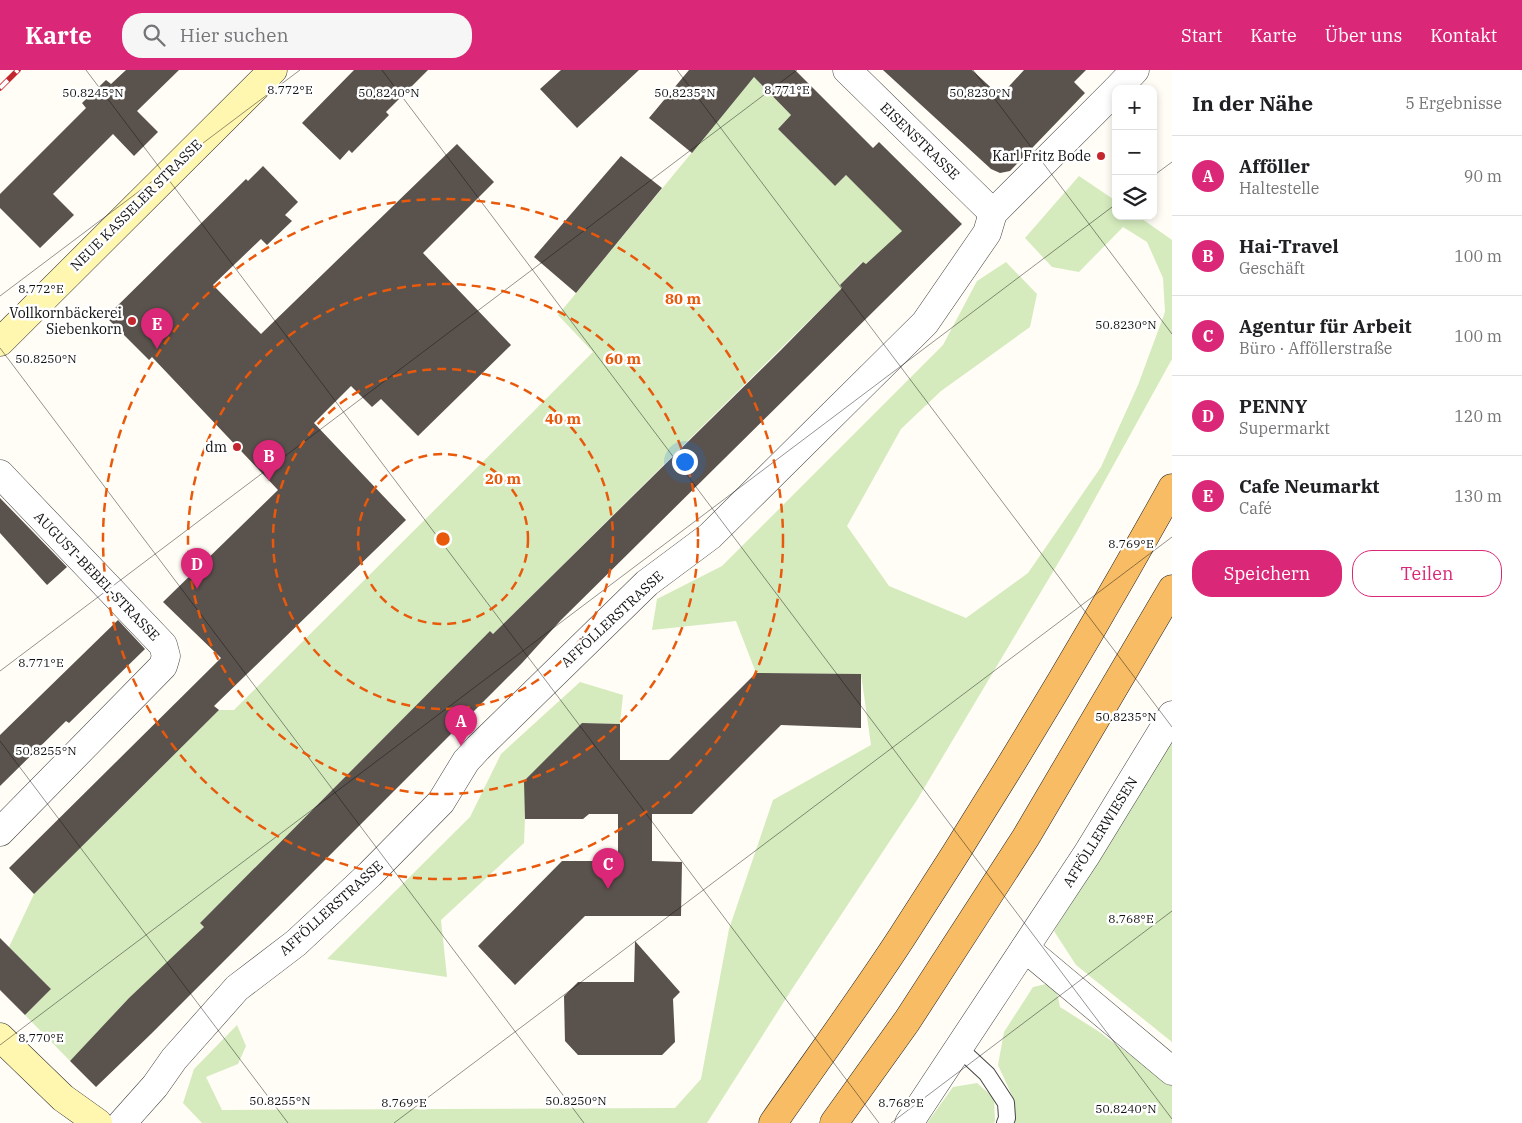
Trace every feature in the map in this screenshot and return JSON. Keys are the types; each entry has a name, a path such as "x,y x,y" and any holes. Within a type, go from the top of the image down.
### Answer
{"highway":[{"path":"773,1123 901,938 1016,757 1172,488"},
{"path":"834,1123 906,1021 1026,837 1172,588"}],"main road":[{"name":"NEUE KASSELER STRASSE","path":"0,342 54,286 273,70"},
{"path":"0,1037 63,1098 98,1123"}],"street":[{"name":"EISENSTRASSE","path":"847,70 993,213"},
{"name":"AFFÖLLERSTRASSE","path":"1120,85 1135,70"},
{"name":"AFFÖLLERSTRASSE","path":"122,1123 237,988 296,943 370,874 441,802 466,761 478,748 647,583 710,536 925,323 987,233 993,213 1112,93"},
{"name":"AUGUST-BEBEL-STRASSE","path":"0,474 163,645 166,656 163,666 0,832"},
{"name":"AFFÖLLERWIESEN","path":"909,1123 1087,854 1172,714"},
{"path":"1025,948 1172,1070"}],"lane":[{"path":"959,1048 987,1074 1006,1103 1005,1123"}],"green space":[{"path":"754,77 791,115 778,129 835,186 846,175 909,233 894,239 866,264 862,262 840,285 842,288 493,634 490,631 200,923 204,927 70,1061 25,1015 51,989 9,947 34,894 219,710 234,710 593,352 558,315"},
{"path":"1079,176 1112,198 1112,220 1144,220 1172,240 1172,359 1076,533 917,800 792,989 707,1123 202,1123 183,1103 194,1069 237,1025 246,1046 238,1064 206,1077 222,1110 675,1108 701,1079 729,929 773,800 871,745 861,674 756,673 736,621 652,630 657,599 722,566 943,345 977,281 1006,262 1037,294 1030,327 941,391 901,429 847,526 889,586 966,618 1028,573 1101,467 1138,385 1165,312 1163,278 1147,242 1123,227 1079,272 1052,267 1025,238"},
{"path":"580,682 623,695 620,724 582,723 525,819 524,843 441,920 447,977 327,959 470,817 501,754"},
{"path":"1172,735 1172,1042 1076,965 1054,931"},
{"path":"1055,982 1060,1007 1098,1031 1172,1086 1172,1123 1014,1123 1014,1100 998,1065 1004,1032 1033,987"},
{"path":"977,1083 994,1098 994,1123 927,1123 953,1087"}],"building":[{"path":"126,70 179,70 137,111 158,132 134,156 113,134 53,194 74,215 40,248 0,208 0,194 86,108 82,103 106,80 111,84"},
{"path":"354,70 428,70 386,112 389,115 352,153 349,150 340,160 302,123"},
{"path":"561,70 639,70 577,128 540,89"},
{"path":"689,70 795,70 873,148 879,142 962,224 561,620 522,663 96,1087 70,1061 129,998 204,927 200,923 490,631 493,634 781,350 842,288 840,285 863,262 866,264 902,231 846,175 835,186 778,129 791,115 754,77 692,153 649,118"},
{"path":"883,70 972,70 1000,96 1024,70 1086,70 1074,82 1085,93 1010,171 1000,173 991,169"},
{"path":"457,144 494,182 423,253 511,345 418,436 381,399 372,407 351,386 314,423 406,520 214,706 219,710 34,894 9,868 221,658 163,602 278,490 152,357 149,360 106,317 246,179 248,181 263,166 298,202 285,215 292,221 267,245 261,239 213,285 261,334"},
{"path":"621,156 662,188 576,293 534,257"},
{"path":"0,498 67,567 47,585 0,533"},
{"path":"118,620 145,649 69,723 66,721 0,786 0,735"},
{"path":"756,673 861,674 861,728 781,725 692,814 652,814 652,861 682,862 681,916 585,916 515,985 478,946 562,861 618,861 618,814 589,814 583,819 525,819 524,781 582,723 620,724 620,760 669,760"},
{"path":"0,938 51,989 25,1015 0,990"},
{"path":"635,941 680,992 673,999 675,1042 662,1055 578,1055 565,1041 564,996 578,982 634,982"}],"railway":[{"path":"0,88 18,70"}],"place":[{"name":"Karl Fritz Bode","path":"1101,156"},
{"name":"Vollkornbäckerei Siebenkorn","path":"132,321"},
{"name":"Cafe Neumarkt","path":"157,349"},
{"name":"dm","path":"237,447"},
{"name":"Hai-Travel","path":"269,481"},
{"name":"PENNY","path":"197,589"},
{"name":"Afföller","path":"461,746"},
{"name":"Agentur für Arbeit","path":"608,889"}]}
